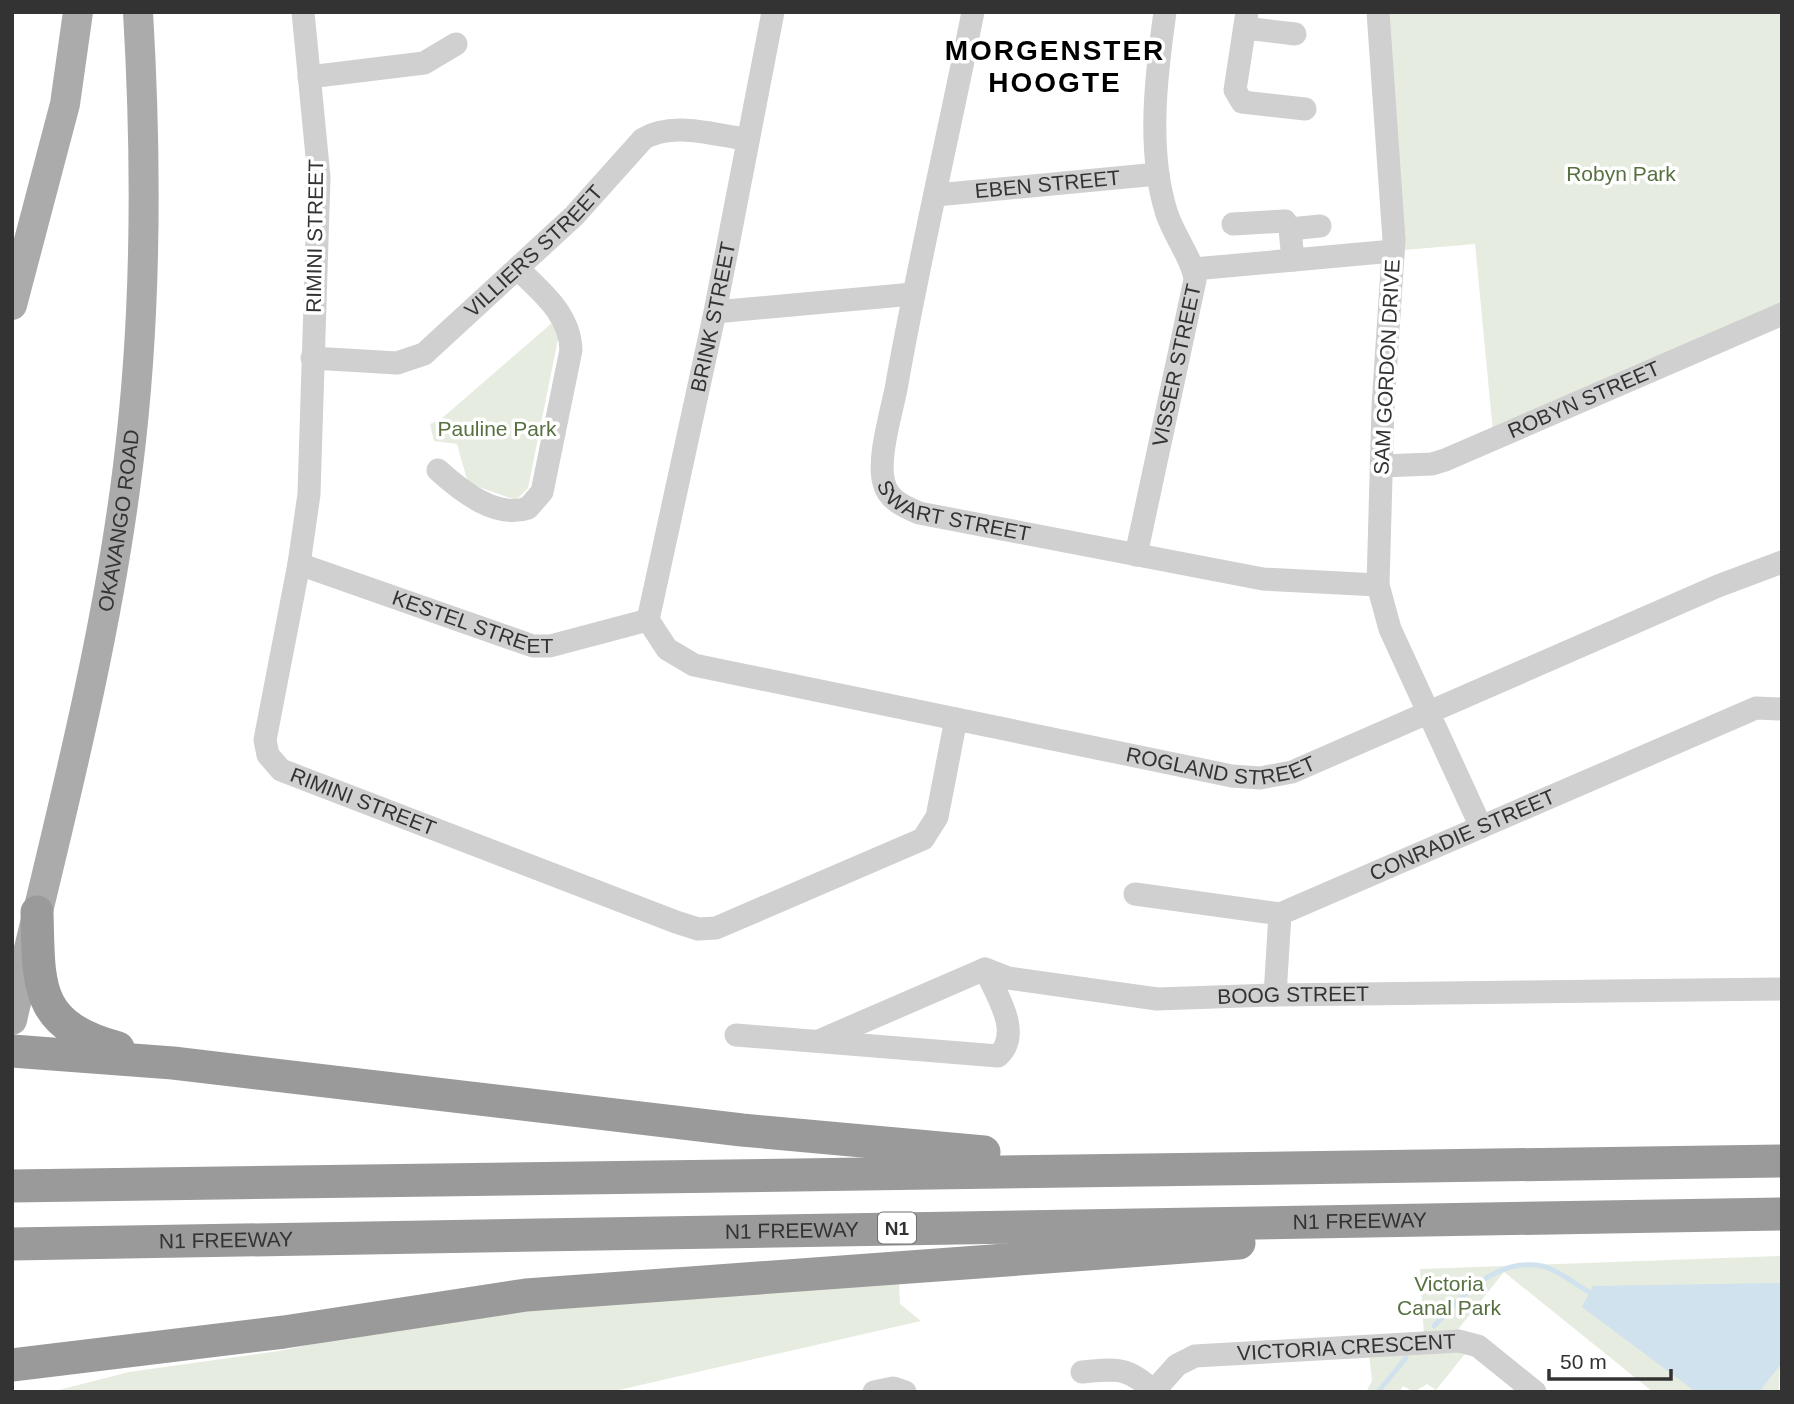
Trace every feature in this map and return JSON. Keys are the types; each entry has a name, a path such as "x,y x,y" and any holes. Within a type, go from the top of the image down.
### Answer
{"highway":[{"path":"37,912 39,979 57,1017 83,1037 173,1063"},
{"path":"12,1051 173,1063 909,1147 1069,1157 1226,1158 1402,1166"},
{"path":"12,1186 1782,1161"},
{"name":"N1 FREEWAY","path":"12,1244 1782,1214"},
{"path":"12,1364 284,1332 526,1295 1355,1234 1503,1218"},
{"path":"12,1388 85,1357"}],"main road":[{"path":"12,305 65,104 78,12"},
{"name":"OKAVANGO ROAD","path":"12,1020 92,681 128,466 146,239 144,114 138,12"}],"street":[{"name":"RIMINI STREET","path":"303,12 319,177 309,494 299,564 265,740 268,755 281,770 698,929 716,928 923,839 937,817 956,719"},
{"name":"BRINK STREET","path":"648,620 715,312 746,139 773,12"},
{"name":"SWART STREET","path":"973,12 913,294 882,469 884,485 891,497 919,513 1263,579 1378,585"},
{"name":"VISSER STREET","path":"1136,555 1195,280 1194,269 1177,242 1165,211 1158,174 1156,76 1165,12"},
{"name":"SAM GORDON DRIVE","path":"1378,12 1393,251 1383,405 1378,585 1390,629 1481,827"},
{"path":"1295,34 1246,20 1235,90 1242,102 1305,109"},
{"path":"309,77 424,63 456,44"},
{"name":"VILLIERS STREET","path":"312,358 397,363 424,354 519,270 649,135 671,129 746,139"},
{"name":"EBEN STREET","path":"936,195 1158,174"},
{"path":"12,227 37,210"},
{"path":"1233,225 1281,219 1290,229 1293,260"},
{"path":"1290,229 1320,226"},
{"path":"1194,269 1393,251"},
{"path":"438,470 462,493 505,510 528,508 542,492 571,350 570,334 552,303 519,270"},
{"path":"715,312 913,294"},
{"name":"ROBYN STREET","path":"1382,466 1432,464 1445,460 1782,314"},
{"name":"ROGLAND STREET","path":"648,620 667,649 694,665 1232,776 1260,778 1292,772 1718,586 1782,562"},
{"name":"KESTEL STREET","path":"299,564 533,646 550,646 648,620"},
{"name":"CONRADIE STREET","path":"1280,914 1756,708 1782,709"},
{"path":"1135,894 1280,914 1275,995"},
{"path":"736,1035 998,1056 1007,1043 1009,1025 985,970 821,1040"},
{"name":"BOOG STREET","path":"985,970 1008,978 1138,998 1782,989"},
{"name":"VICTORIA CRESCENT","path":"1082,1372 1124,1369 1133,1373 1153,1391 1177,1365 1195,1356 1459,1341 1482,1349 1535,1392"},
{"path":"874,1392 893,1388 905,1392"}],"green space":[{"name":"Robyn Park","path":"1387,12 1782,12 1782,305 1493,432 1475,244 1404,250"},
{"name":"Pauline Park","path":"553,322 560,329 528,488 516,500 468,483 457,444 434,441 430,424 441,419"},
{"name":"Victoria Canal Park","path":"1782,1256 1779,1392 1653,1392 1504,1272 1459,1328 1460,1334 1424,1336 1420,1269"},
{"path":"899,1283 900,1304 921,1321 610,1392 51,1392 129,1372 279,1351 417,1323 485,1314"},
{"path":"1468,1350 1436,1390 1427,1384 1414,1392 1403,1386 1399,1392 1366,1392 1372,1381 1369,1353"}],"water":[{"path":"1782,1283 1782,1363 1759,1392 1696,1392 1582,1307 1593,1286"}],"waterway":[{"path":"1434,1326 1468,1291 1481,1281 1510,1267 1542,1266 1589,1292"},
{"path":"1378,1392 1406,1358"}],"district":[{"name":"MORGENSTER HOOGTE","path":"1055,66"}]}
